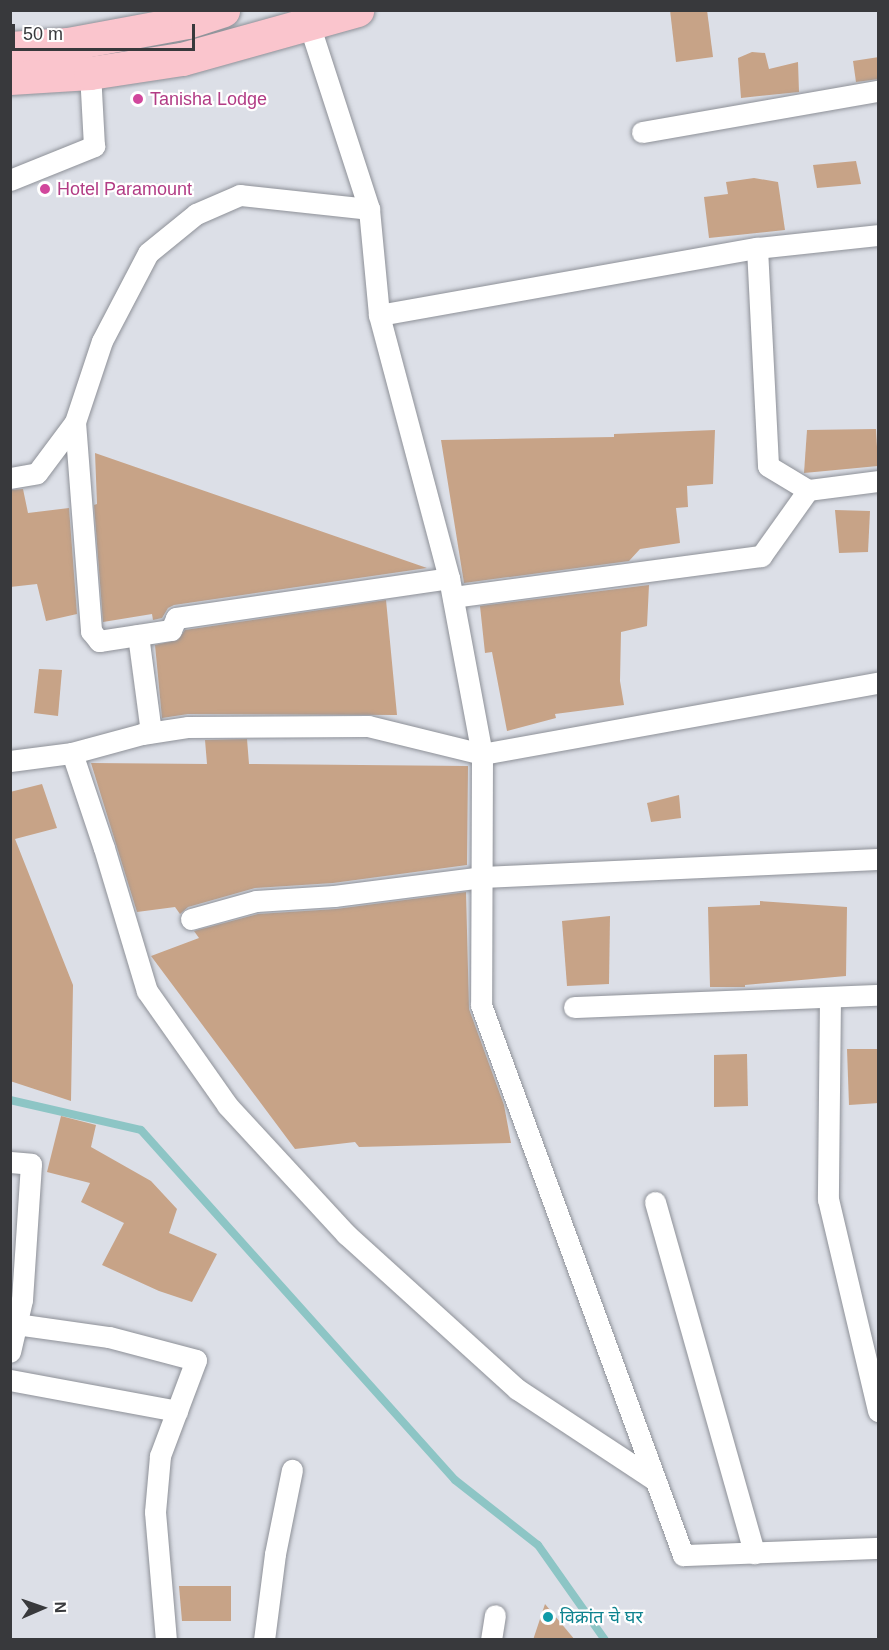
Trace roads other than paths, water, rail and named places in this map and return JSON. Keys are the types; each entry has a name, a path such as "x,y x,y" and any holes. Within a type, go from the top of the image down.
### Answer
{"main road":[{"path":"10,48 68,44 143,20 187,22 223,10"},
{"path":"10,78 90,73 182,59 357,10"}],"street":[{"path":"309,24 369,209 379,315 451,588 482,754 481,1005 683,1556 879,1548"},
{"path":"10,180 94,146 90,73"},
{"path":"642,132 879,91"},
{"path":"10,478 37,473 75,422 102,341 148,253 196,214 240,195 369,209"},
{"path":"379,315 757,248 879,235"},
{"path":"757,248 768,466 808,490 879,481"},
{"path":"75,422 91,631 99,641 171,630 176,618 760,556 808,490"},
{"path":"138,635 151,732"},
{"path":"10,761 72,753 151,732 188,727 368,726 482,754 879,683"},
{"path":"72,753 104,848 147,991 227,1105 346,1234 517,1389 655,1480"},
{"path":"191,919 256,901 334,896 482,877 879,858"},
{"path":"574,1007 879,995"},
{"path":"830,997 828,1199 870,1337 879,1411"},
{"path":"10,1162 31,1164 22,1300 10,1352"},
{"path":"656,1202 754,1553"},
{"path":"16,1324 109,1337 196,1360 160,1456 156,1512 166,1640"},
{"path":"10,1380 177,1411"},
{"path":"264,1640 275,1554 292,1470"},
{"path":"491,1640 495,1615"}],"waterway":[{"path":"10,1100 141,1130 455,1480 538,1545 605,1640"}],"place":[{"name":"Tanisha Lodge","path":"138,99"},
{"name":"Hotel Paramount","path":"45,189"},
{"name":"विक्रांत चे घर","path":"548,1617"}]}
